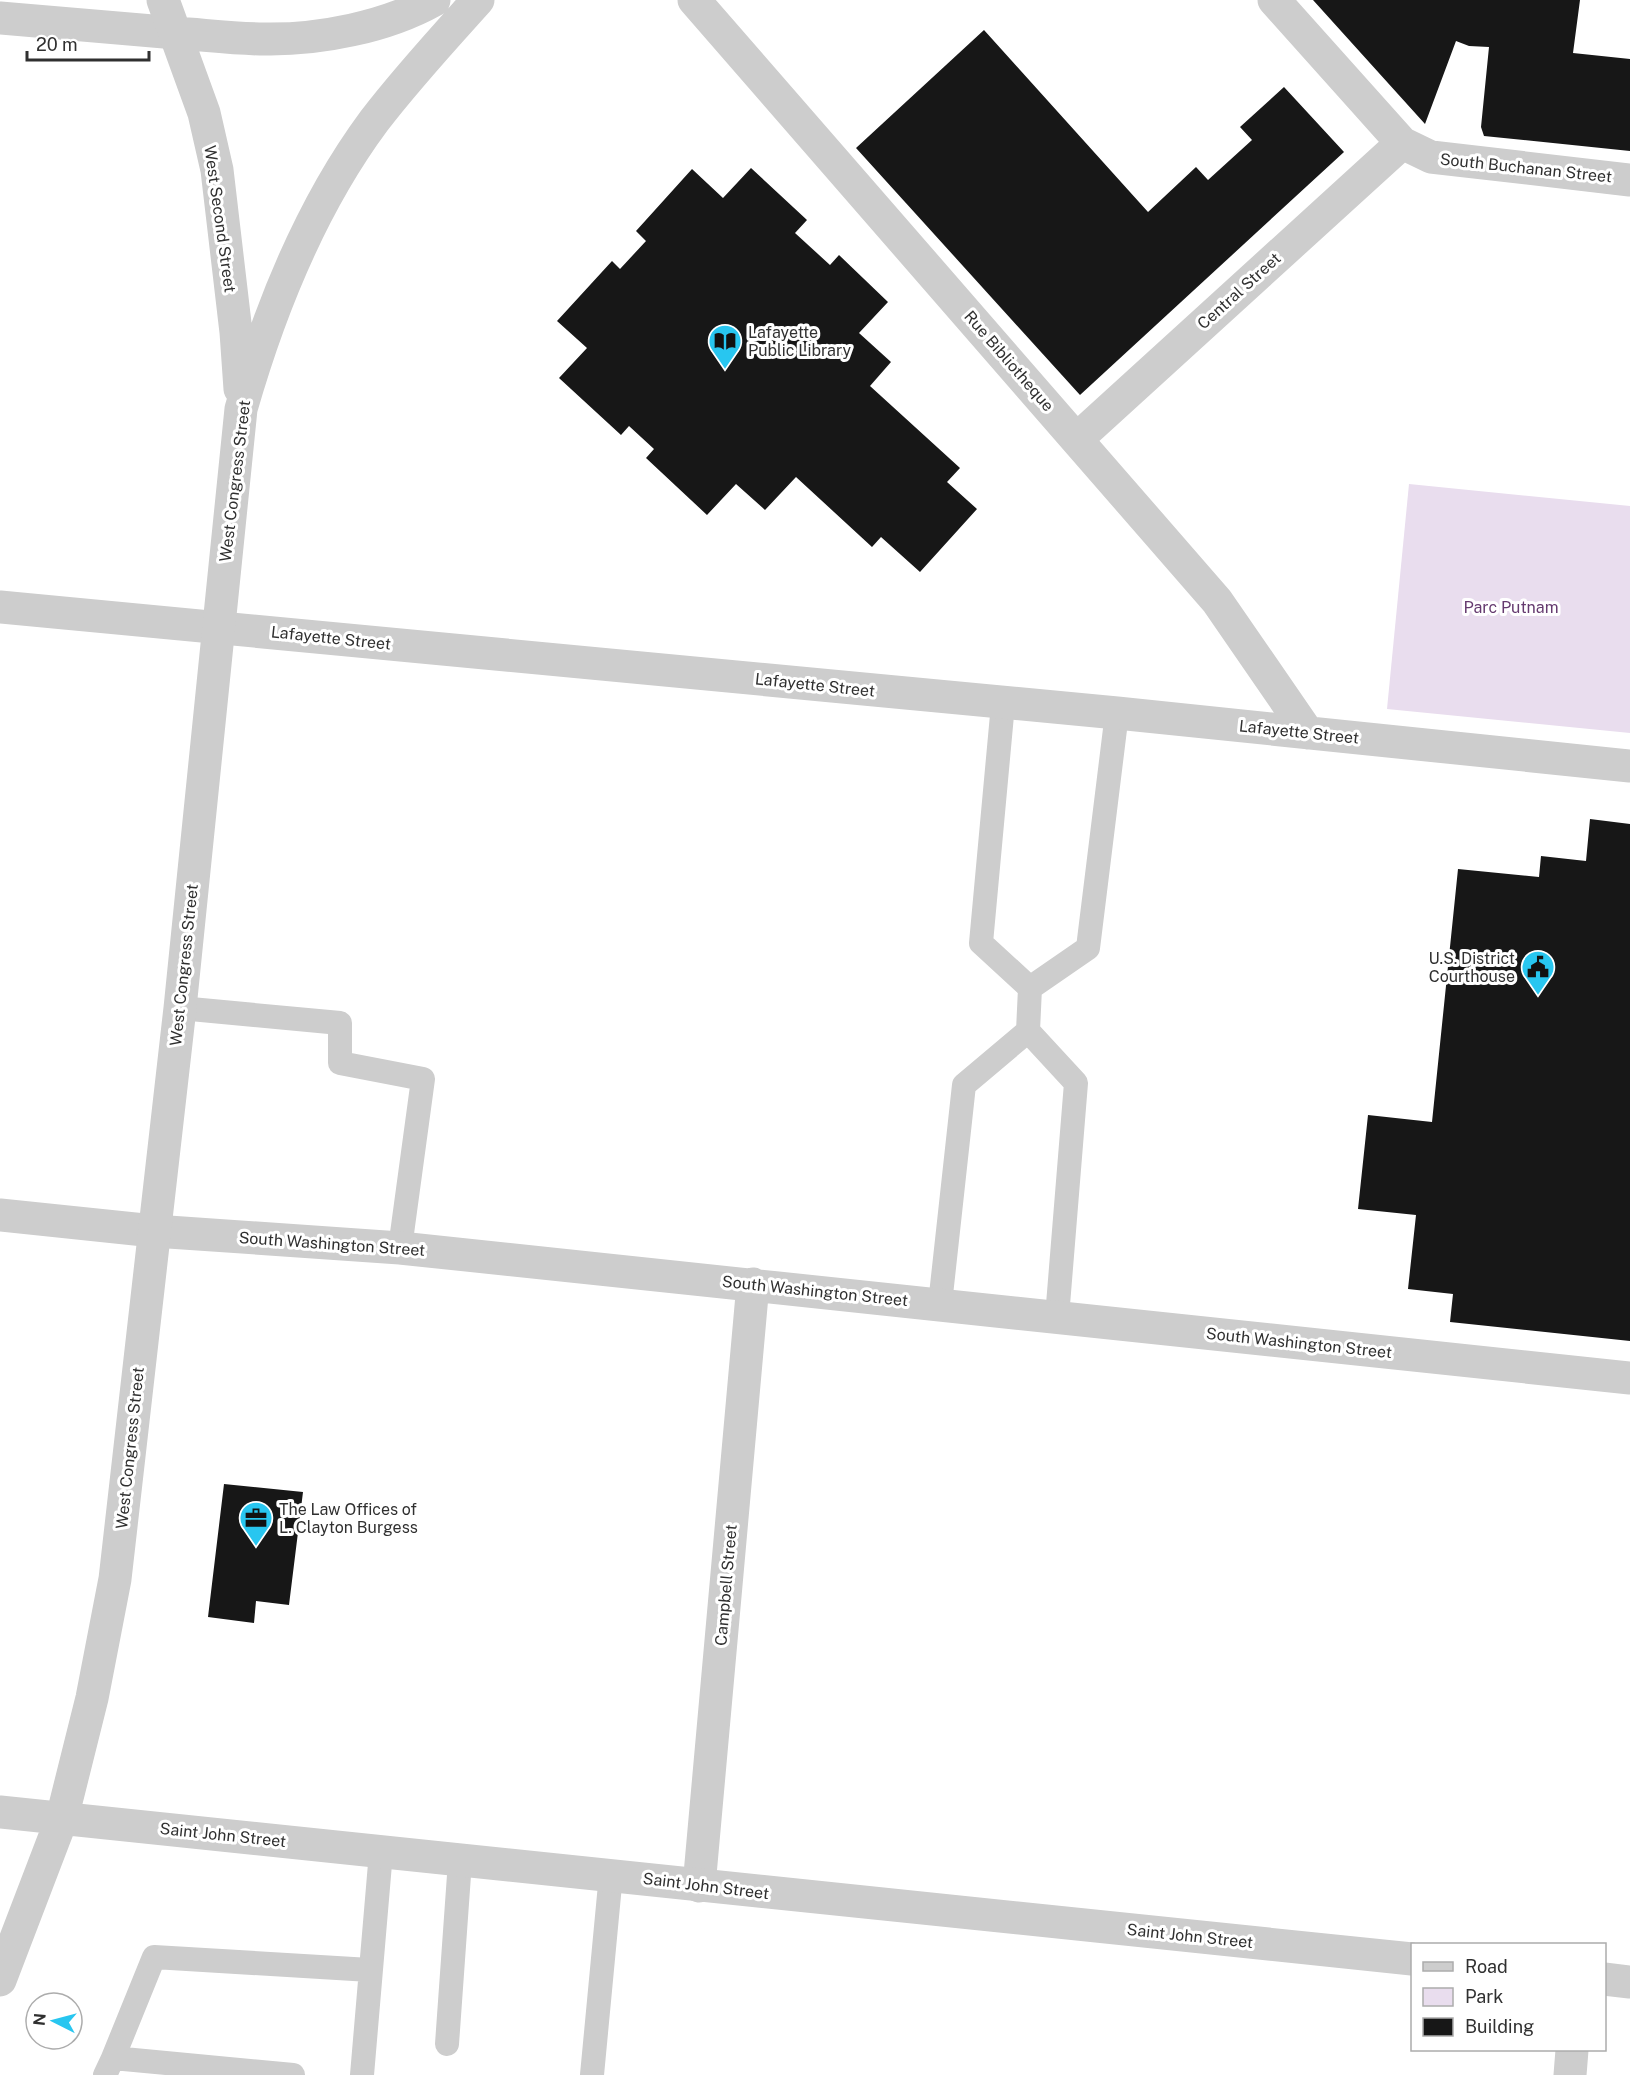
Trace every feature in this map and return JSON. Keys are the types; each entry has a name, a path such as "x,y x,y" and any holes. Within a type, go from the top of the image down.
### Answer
{"street":[{"name":"West Second Street","path":"163,0 204,113 217,170 236,332 241,409"},
{"path":"0,18 264,39 305,38 363,27 422,7 434,0"},
{"name":"West Congress Street","path":"0,1980 62,1818 92,1698 115,1579 180,1008 241,409 279,293 327,195 373,123 412,73 478,0"},
{"name":"Rue Bibliotheque","path":"694,0 1217,601 1308,733"},
{"name":"South Buchanan Street","path":"1274,0 1402,143 1431,158 1630,180"},
{"name":"Central Street","path":"1077,439 1402,143"},
{"name":"Lafayette Street","path":"0,607 218,626 1003,704 1117,713 1630,766"},
{"name":"South Washington Street","path":"0,1215 154,1232 400,1248 1630,1378"},
{"name":"Campbell Street","path":"699,1886 753,1284"},
{"name":"Saint John Street","path":"0,1812 1411,1959"},
{"path":"1606,1979 1630,1982"},
{"path":"1570,2075 1572,2051"}],"lane":[{"path":"1003,704 981,942 1030,988 1028,1031 1076,1083 1057,1317"},
{"path":"1030,988 1088,948 1117,713"},
{"path":"180,1008 340,1023 340,1063 423,1079 400,1248"},
{"path":"940,1304 964,1085 1028,1031"},
{"path":"362,2075 381,1852"},
{"path":"447,2044 460,1861"},
{"path":"592,2075 611,1874"},
{"path":"292,2075 109,2066 154,1958 370,1970"}],"green space":[{"name":"Parc Putnam","path":"1409,484 1630,506 1630,733 1387,709"}],"building":[{"path":"1313,0 1580,0 1573,53 1630,59 1630,151 1484,136 1481,127 1489,47 1469,46 1456,41 1425,124"},
{"path":"984,30 1148,212 1196,167 1208,180 1252,140 1240,127 1284,87 1344,152 1080,395 856,148"},
{"name":"Lafayette Public Library","path":"751,168 807,220 795,233 830,265 839,255 888,302 859,333 891,362 870,386 960,468 947,482 977,509 920,572 881,537 872,547 796,477 765,510 736,484 707,515 646,458 654,449 629,426 621,435 559,378 587,348 557,321 612,261 620,269 646,241 636,231 692,169 723,198"},
{"name":"U.S. District Courthouse","path":"1590,819 1630,824 1630,1341 1450,1322 1453,1294 1408,1289 1416,1215 1358,1209 1368,1115 1432,1122 1458,869 1539,877 1541,856 1586,861"},
{"name":"The Law Offices of L. Clayton Burgess","path":"224,1484 303,1492 289,1605 256,1601 254,1623 208,1617"}],"place":[{"name":"Lafayette Public Library","path":"725,370"},
{"name":"U.S. District Courthouse","path":"1538,996"},
{"name":"The Law Offices of L. Clayton Burgess","path":"256,1547"}]}
